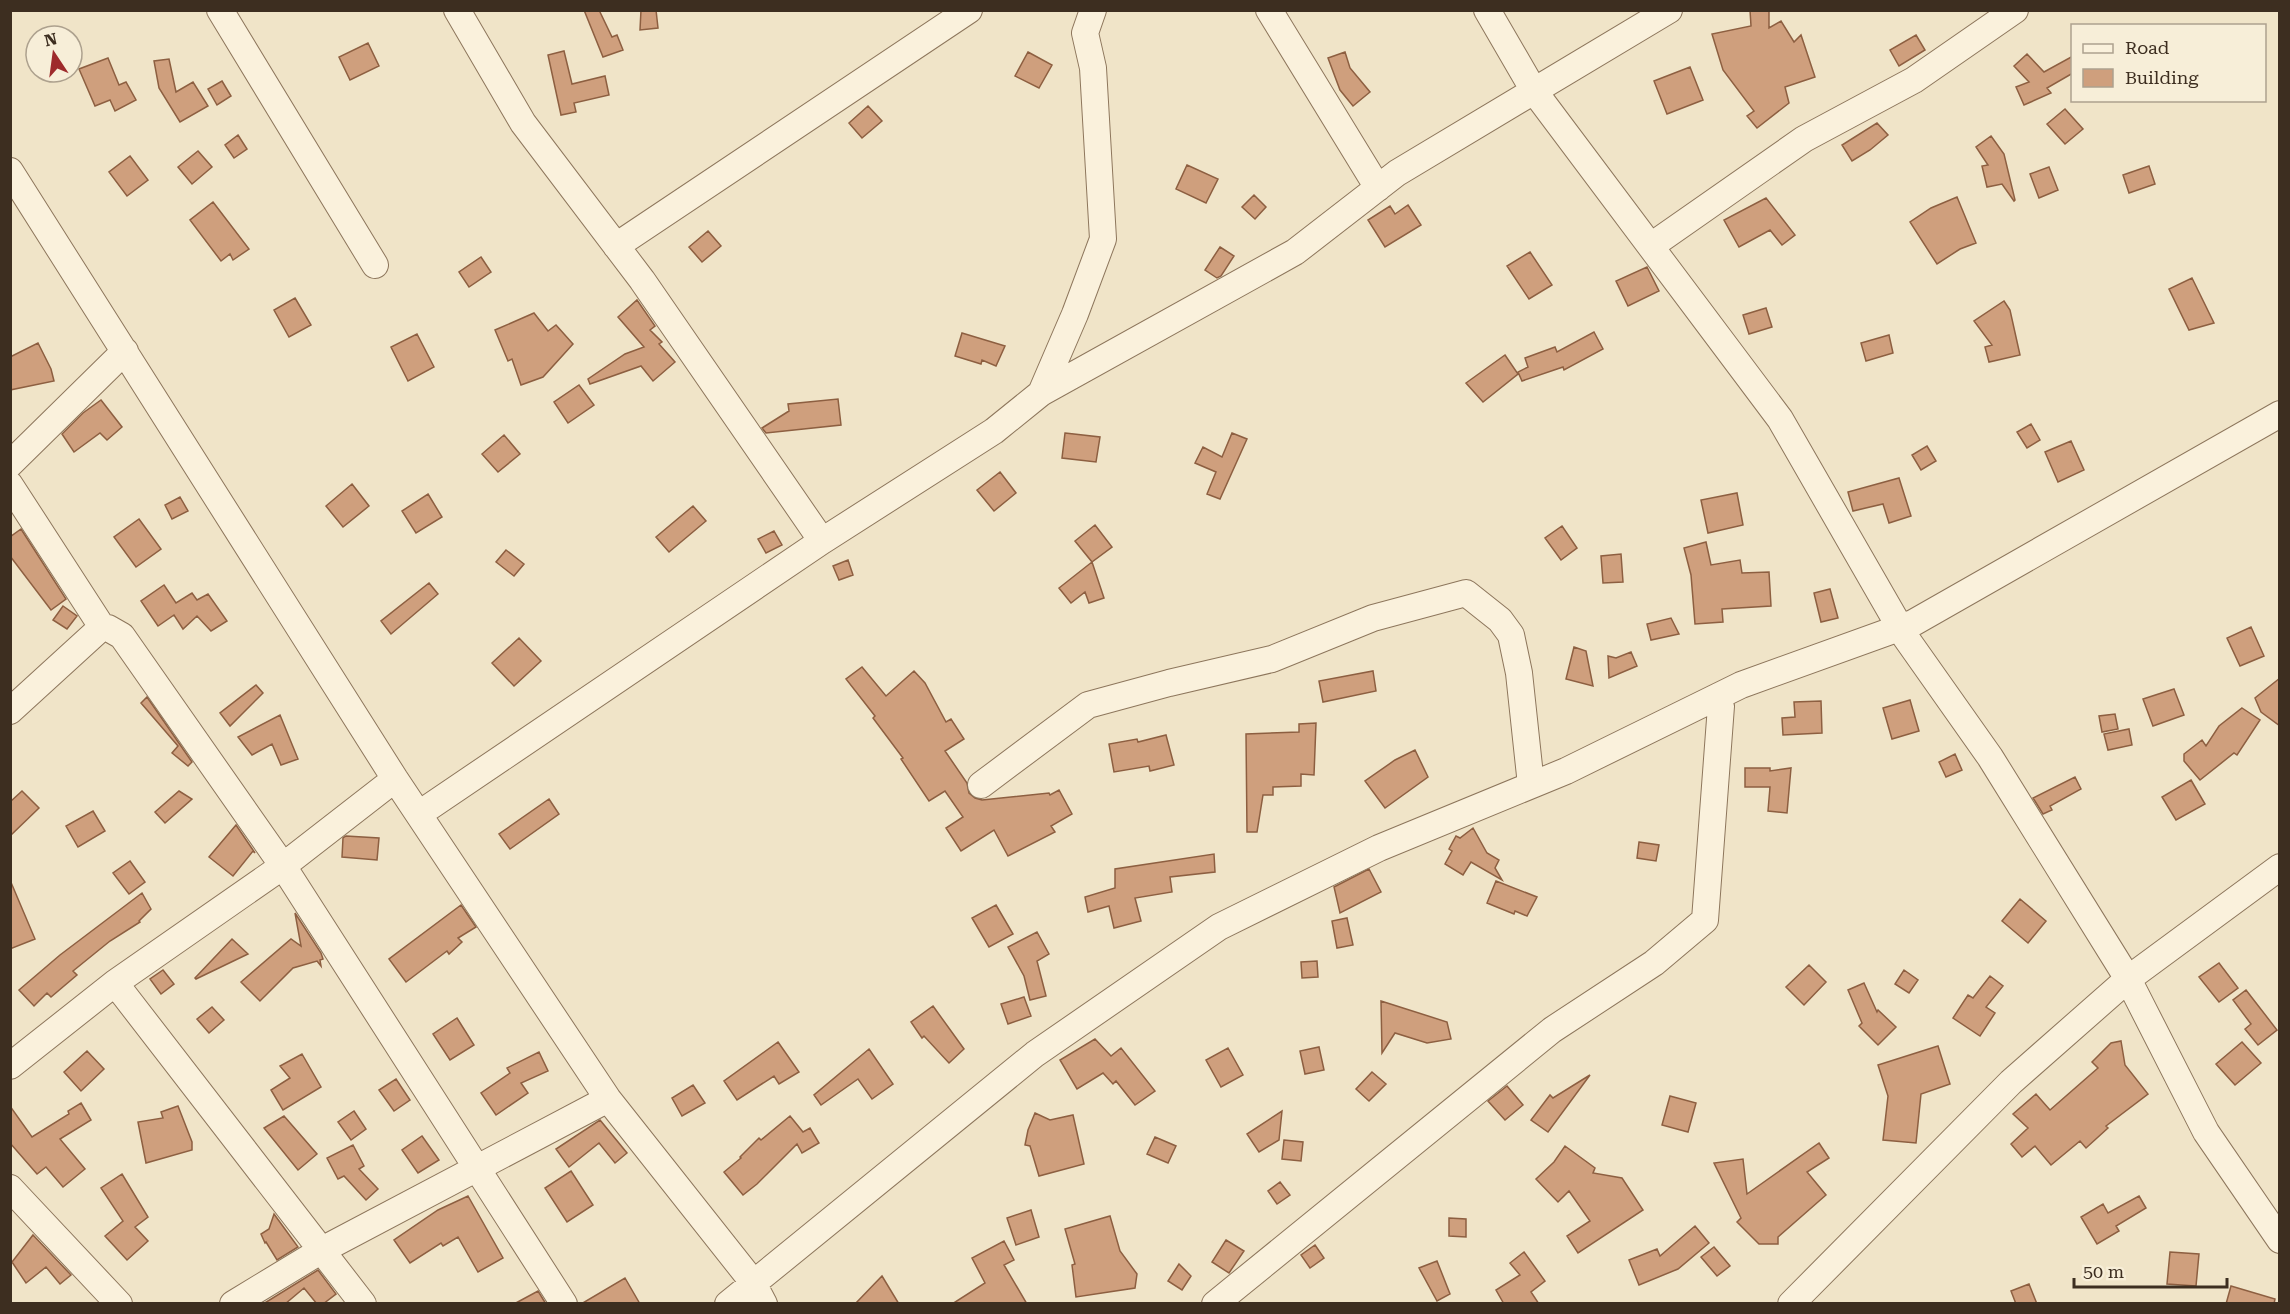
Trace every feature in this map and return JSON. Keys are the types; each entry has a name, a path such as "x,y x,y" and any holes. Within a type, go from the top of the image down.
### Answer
{"street":[{"path":"220,10 375,265"},
{"path":"458,10 523,123 616,246 822,541"},
{"path":"616,246 969,10"},
{"path":"1041,393 1075,314 1103,239 1093,68 1085,33 1093,10"},
{"path":"1269,10 1378,188"},
{"path":"1487,10 1534,91 1780,419 1900,628 1990,757 2128,979 2206,1132 2280,1240"},
{"path":"419,814 822,541 994,431 1041,393 1294,252 1397,173 1669,10"},
{"path":"1651,246 1804,140 1914,80 2015,10"},
{"path":"11,174 395,779 608,1099 758,1292"},
{"path":"10,464 125,351"},
{"path":"728,1304 758,1292 1035,1054 1219,927 1379,848 1566,771 1741,685 1900,628 1924,617 2280,414"},
{"path":"10,485 102,627 122,636 283,866 564,1304"},
{"path":"981,785 1088,705 1168,683 1272,660 1373,618 1466,593 1500,620 1511,636 1519,673 1531,785"},
{"path":"10,711 102,627"},
{"path":"1215,1304 1552,1030 1654,963 1705,920 1721,706"},
{"path":"10,1066 115,983 283,866 395,779"},
{"path":"1791,1304 2011,1082 2128,979 2276,866"},
{"path":"115,983 363,1304"},
{"path":"233,1304 322,1250 608,1099"},
{"path":"10,1188 119,1304"}],"building":[{"path":"584,10 599,10 612,37 617,35 623,50 603,57"},
{"path":"641,10 656,10 658,28 640,30"},
{"path":"1750,10 1769,10 1769,28 1781,21 1794,42 1801,35 1815,77 1785,87 1789,103 1757,128 1747,116 1754,111 1723,70 1712,34 1751,26"},
{"path":"1916,35 1925,50 1899,66 1890,50"},
{"path":"368,43 379,66 350,80 339,57"},
{"path":"564,51 572,84 605,76 609,95 574,103 576,112 561,115 548,55"},
{"path":"1028,52 1052,65 1039,88 1015,76"},
{"path":"1345,52 1350,68 1370,92 1353,106 1340,90 1328,58"},
{"path":"2027,54 2044,72 2071,57 2071,74 2047,88 2051,93 2024,105 2016,87 2029,82 2014,66"},
{"path":"108,58 119,85 126,82 136,100 115,111 110,100 95,106 84,81 84,67"},
{"path":"169,59 176,92 193,82 208,106 180,122 159,88 154,61"},
{"path":"1690,67 1703,100 1667,114 1654,81"},
{"path":"222,81 231,96 217,105 208,89"},
{"path":"868,106 882,121 862,138 849,123"},
{"path":"2065,109 2083,129 2065,144 2047,124"},
{"path":"1877,123 1888,135 1852,161 1842,145"},
{"path":"238,135 247,149 234,158 225,145"},
{"path":"1991,136 2004,154 2014,201 2002,184 1987,187 1982,166 1988,165 1976,147"},
{"path":"198,151 212,167 192,184 178,167"},
{"path":"130,156 148,180 127,196 109,172"},
{"path":"1187,165 1218,179 1206,203 1176,189"},
{"path":"2149,166 2155,184 2129,193 2123,175"},
{"path":"2049,167 2058,190 2039,198 2030,174"},
{"path":"1254,195 1266,207 1255,219 1242,207"},
{"path":"1957,197 1976,243 1960,249 1937,264 1910,222 1931,208"},
{"path":"1766,198 1795,235 1782,245 1770,230 1739,247 1724,220"},
{"path":"213,202 249,249 233,260 230,254 221,261 190,220"},
{"path":"1408,205 1421,225 1385,247 1368,220 1390,206 1395,214"},
{"path":"708,231 721,246 702,262 689,247"},
{"path":"1220,247 1234,256 1221,276 1217,278 1205,270"},
{"path":"1530,252 1552,285 1529,299 1507,266"},
{"path":"481,257 491,272 469,287 459,272"},
{"path":"1647,267 1659,291 1628,306 1616,281"},
{"path":"2192,278 2214,323 2189,330 2169,289"},
{"path":"295,298 311,325 289,337 274,310"},
{"path":"637,300 655,326 650,330 662,342 659,344 675,362 653,381 641,366 590,384 588,379 625,354 644,347 618,317"},
{"path":"2004,301 2010,310 2020,355 1989,362 1985,347 1992,345 1974,321"},
{"path":"1766,308 1772,327 1749,334 1743,315"},
{"path":"534,313 548,331 556,325 573,344 543,377 521,385 512,359 508,361 495,330"},
{"path":"1594,332 1603,349 1564,370 1563,367 1522,381 1518,372 1528,367 1525,358 1555,347 1557,352"},
{"path":"962,333 1005,346 996,366 982,360 981,364 955,356"},
{"path":"417,334 434,367 408,381 391,347"},
{"path":"1889,335 1893,353 1866,361 1861,343"},
{"path":"38,343 51,369 54,381 10,390 10,357"},
{"path":"1505,355 1518,374 1483,402 1466,383"},
{"path":"579,385 594,405 568,423 554,402"},
{"path":"838,399 841,425 766,433 762,428 789,411 788,404"},
{"path":"101,400 122,427 107,440 100,433 74,452 62,434 83,413"},
{"path":"2031,424 2040,440 2027,448 2017,432"},
{"path":"1065,433 1100,437 1096,462 1062,458"},
{"path":"1232,433 1247,439 1220,499 1207,494 1216,472 1195,463 1203,447 1222,457"},
{"path":"504,435 520,454 498,472 482,454"},
{"path":"2071,441 2084,470 2058,482 2045,452"},
{"path":"1927,446 1936,461 1921,470 1912,455"},
{"path":"1000,472 1016,493 994,511 977,490"},
{"path":"1899,478 1911,516 1889,523 1883,504 1853,511 1848,492"},
{"path":"352,484 369,506 343,527 326,506"},
{"path":"1737,493 1743,525 1708,533 1701,500"},
{"path":"428,494 442,517 416,533 402,511"},
{"path":"180,497 188,511 172,519 165,505"},
{"path":"693,506 706,521 669,552 656,537"},
{"path":"139,519 161,549 136,567 114,537"},
{"path":"1095,525 1112,547 1092,562 1075,541"},
{"path":"1562,526 1577,548 1561,560 1545,538"},
{"path":"21,529 66,599 51,610 10,556 10,537"},
{"path":"774,531 782,545 766,553 758,539"},
{"path":"1706,542 1711,565 1740,560 1742,573 1769,572 1771,606 1722,609 1723,622 1695,624 1691,575 1684,548"},
{"path":"506,550 524,564 514,576 496,562"},
{"path":"1621,554 1623,582 1603,583 1601,556"},
{"path":"848,560 853,575 839,580 833,566"},
{"path":"1092,562 1104,598 1089,603 1085,592 1071,603 1059,588"},
{"path":"429,583 438,594 391,634 381,621"},
{"path":"164,585 176,603 192,593 197,600 208,594 227,621 211,631 197,616 183,629 174,615 158,626 141,601"},
{"path":"1830,589 1838,618 1821,622 1814,593"},
{"path":"63,606 77,616 67,629 53,620"},
{"path":"1671,618 1679,634 1651,640 1647,624"},
{"path":"2251,627 2264,656 2240,666 2227,638"},
{"path":"519,638 541,661 514,686 492,663"},
{"path":"1574,647 1586,651 1593,686 1566,679"},
{"path":"1631,652 1637,666 1609,678 1608,656 1616,658"},
{"path":"862,667 886,696 914,671 925,683 946,722 951,719 964,739 945,751 967,783 969,793 975,798 982,800 1049,793 1050,795 1059,790 1072,814 1051,826 1055,832 1008,856 994,830 961,851 946,828 963,817 945,791 929,801 901,759 903,758 873,718 875,716 846,679"},
{"path":"1373,671 1376,691 1323,702 1319,681"},
{"path":"2280,678 2280,726 2261,712 2255,698"},
{"path":"256,685 263,693 230,726 220,713"},
{"path":"2174,689 2184,715 2153,726 2143,699"},
{"path":"147,697 192,762 188,766 172,753 178,746 141,703"},
{"path":"1910,700 1919,731 1892,739 1883,708"},
{"path":"1821,701 1822,733 1783,735 1782,718 1795,717 1794,702"},
{"path":"2242,708 2260,720 2237,755 2234,753 2200,780 2184,761 2184,754 2202,740 2206,746 2219,726"},
{"path":"2115,714 2118,729 2102,732 2099,716"},
{"path":"280,715 298,759 281,765 272,744 252,755 238,737"},
{"path":"1316,723 1314,775 1301,774 1301,786 1273,787 1273,795 1263,795 1257,832 1247,832 1246,734 1299,732 1299,724"},
{"path":"2129,729 2132,745 2108,750 2104,734"},
{"path":"1166,735 1174,765 1150,771 1149,766 1114,772 1109,744 1137,739 1138,742"},
{"path":"1415,750 1428,777 1385,808 1365,781 1395,760"},
{"path":"1955,754 1962,770 1946,777 1939,762"},
{"path":"1745,768 1770,768 1770,771 1791,768 1787,813 1768,811 1770,787 1745,787"},
{"path":"2075,777 2081,789 2050,806 2052,810 2043,814 2033,798"},
{"path":"2191,780 2205,804 2176,820 2162,797"},
{"path":"22,791 39,808 10,836 10,802"},
{"path":"179,791 192,799 165,823 155,812"},
{"path":"549,799 559,814 510,849 499,834"},
{"path":"93,811 105,831 78,847 66,826"},
{"path":"236,825 255,853 253,851 233,876 209,857"},
{"path":"1473,828 1487,853 1499,860 1495,868 1502,880 1471,862 1463,875 1445,864 1456,836 1460,838"},
{"path":"346,836 379,838 377,860 342,857 343,838"},
{"path":"1639,842 1659,845 1656,861 1637,858"},
{"path":"1214,854 1215,872 1170,877 1172,892 1135,898 1141,921 1114,928 1109,906 1088,912 1085,897 1115,888 1115,869"},
{"path":"130,861 145,882 129,894 113,873"},
{"path":"1369,869 1381,892 1340,913 1334,887"},
{"path":"10,880 35,939 10,949"},
{"path":"1496,881 1537,897 1527,916 1515,911 1514,914 1487,903"},
{"path":"142,893 151,909 140,922 110,941 73,971 77,975 51,997 47,993 34,1006 19,990 60,955"},
{"path":"2020,899 2046,921 2028,943 2002,921"},
{"path":"461,905 476,927 458,938 462,942 449,954 447,951 406,982 389,959"},
{"path":"996,905 1013,934 989,947 972,918"},
{"path":"295,913 321,953 323,959 320,960 321,966 317,961 293,968 260,1001 241,982 291,939 301,946"},
{"path":"1347,918 1353,945 1337,948 1332,921"},
{"path":"1037,932 1049,954 1037,961 1046,996 1030,1000 1024,976 1008,947"},
{"path":"232,939 248,954 196,979 195,978"},
{"path":"1317,961 1318,977 1302,978 1301,962"},
{"path":"2219,963 2238,988 2219,1002 2199,977"},
{"path":"1809,965 1826,982 1804,1005 1786,987"},
{"path":"163,970 174,984 161,994 150,979"},
{"path":"1904,970 1918,980 1909,993 1895,984"},
{"path":"1990,976 2003,986 1986,1007 1995,1013 1980,1036 1953,1018 1968,995 1973,998"},
{"path":"1864,983 1877,1012 1878,1010 1896,1027 1878,1045 1859,1026 1862,1023 1848,990"},
{"path":"2246,990 2277,1030 2258,1045 2245,1029 2251,1024 2233,1000"},
{"path":"1024,997 1031,1016 1008,1024 1001,1004"},
{"path":"1381,1001 1447,1022 1451,1039 1427,1043 1395,1033 1382,1053"},
{"path":"933,1006 964,1049 949,1063 924,1036 922,1038 911,1022"},
{"path":"212,1007 224,1020 209,1033 197,1019"},
{"path":"457,1018 474,1045 450,1060 433,1034"},
{"path":"1095,1039 1111,1056 1121,1048 1155,1091 1135,1105 1116,1081 1113,1084 1103,1073 1077,1089 1060,1060"},
{"path":"2121,1041 2125,1065 2148,1094 2106,1126 2108,1128 2086,1148 2080,1141 2051,1165 2035,1146 2022,1157 2011,1144 2028,1128 2013,1114 2036,1094 2050,1110 2098,1068 2092,1062 2111,1043"},
{"path":"778,1042 799,1072 779,1084 774,1076 737,1100 724,1081"},
{"path":"2242,1042 2261,1063 2235,1085 2216,1064"},
{"path":"1938,1046 1950,1084 1921,1094 1916,1143 1883,1140 1888,1096 1878,1065"},
{"path":"1319,1047 1324,1070 1305,1074 1300,1051"},
{"path":"1228,1048 1243,1075 1221,1087 1206,1060"},
{"path":"869,1049 893,1084 872,1099 858,1079 821,1105 814,1095"},
{"path":"87,1051 104,1069 81,1091 64,1072"},
{"path":"539,1052 548,1071 521,1083 528,1093 496,1115 481,1093 510,1073 507,1068"},
{"path":"302,1054 321,1087 283,1110 271,1090 290,1078 280,1066"},
{"path":"1372,1072 1386,1084 1369,1101 1356,1089"},
{"path":"1590,1075 1548,1132 1531,1120 1550,1095 1553,1098"},
{"path":"396,1079 410,1100 394,1111 379,1090"},
{"path":"693,1085 705,1103 682,1116 672,1098"},
{"path":"1507,1086 1523,1105 1505,1120 1488,1101"},
{"path":"1670,1096 1696,1103 1688,1132 1662,1125"},
{"path":"81,1103 91,1120 60,1139 85,1169 63,1187 46,1167 37,1174 10,1143 10,1106 32,1137 69,1114 68,1111"},
{"path":"178,1106 192,1142 192,1150 146,1163 138,1122 163,1118 161,1112"},
{"path":"354,1111 366,1129 351,1140 338,1122"},
{"path":"1282,1111 1279,1140 1259,1152 1247,1134"},
{"path":"1035,1113 1050,1120 1073,1115 1084,1164 1039,1176 1030,1146 1025,1145"},
{"path":"284,1116 317,1154 298,1170 264,1128"},
{"path":"790,1116 803,1132 810,1128 819,1143 802,1153 797,1144 743,1195 724,1172 741,1158 759,1138 761,1140"},
{"path":"600,1120 627,1153 615,1163 599,1143 569,1167 556,1149"},
{"path":"422,1136 439,1160 418,1173 402,1150"},
{"path":"1155,1137 1176,1146 1168,1163 1147,1154"},
{"path":"1284,1140 1303,1142 1301,1161 1282,1159"},
{"path":"1819,1143 1829,1158 1807,1172 1826,1195 1778,1237 1778,1244 1759,1244 1737,1222 1741,1218 1714,1163 1743,1159 1747,1194"},
{"path":"353,1145 364,1166 359,1169 378,1189 366,1200 344,1176 338,1179 327,1158"},
{"path":"1565,1146 1595,1168 1593,1173 1622,1178 1643,1210 1578,1253 1567,1236 1590,1221 1569,1191 1558,1202 1536,1179 1554,1162"},
{"path":"571,1171 593,1205 567,1222 545,1188"},
{"path":"122,1174 148,1217 135,1227 148,1241 127,1260 105,1236 123,1221 101,1188"},
{"path":"1280,1182 1290,1195 1277,1204 1268,1191"},
{"path":"468,1196 503,1258 478,1272 458,1237 443,1246 441,1243 410,1263 394,1240 438,1210"},
{"path":"2139,1196 2146,1208 2116,1226 2119,1231 2097,1244 2081,1217 2103,1204 2108,1213"},
{"path":"1031,1210 1039,1237 1016,1245 1007,1218"},
{"path":"274,1214 298,1247 277,1260 261,1234 269,1229"},
{"path":"1110,1216 1120,1251 1137,1274 1135,1288 1076,1297 1072,1265 1075,1264 1065,1229"},
{"path":"1449,1218 1466,1219 1466,1237 1449,1236"},
{"path":"1695,1226 1709,1243 1678,1269 1639,1285 1629,1260 1657,1249 1660,1256"},
{"path":"33,1235 71,1275 60,1284 46,1267 26,1283 12,1262"},
{"path":"1226,1240 1244,1251 1229,1273 1212,1262"},
{"path":"1004,1241 1014,1260 1004,1265 1027,1304 952,1304 985,1283 972,1258"},
{"path":"1315,1245 1324,1258 1310,1268 1301,1255"},
{"path":"1714,1247 1730,1266 1717,1276 1701,1257"},
{"path":"1524,1252 1545,1281 1531,1292 1539,1304 1504,1304 1496,1290 1520,1275 1510,1263"},
{"path":"2170,1252 2199,1254 2196,1286 2167,1284"},
{"path":"1437,1261 1450,1294 1437,1301 1419,1268"},
{"path":"1179,1264 1191,1276 1182,1290 1168,1281"},
{"path":"318,1270 336,1294 323,1304 317,1304 304,1288 285,1304 263,1304"},
{"path":"882,1276 899,1304 855,1304"},
{"path":"625,1278 640,1304 581,1304"},
{"path":"2029,1284 2037,1304 2016,1304 2011,1291"},
{"path":"2231,1286 2275,1299 2274,1304 2226,1304"},
{"path":"538,1291 546,1304 514,1304"}]}
